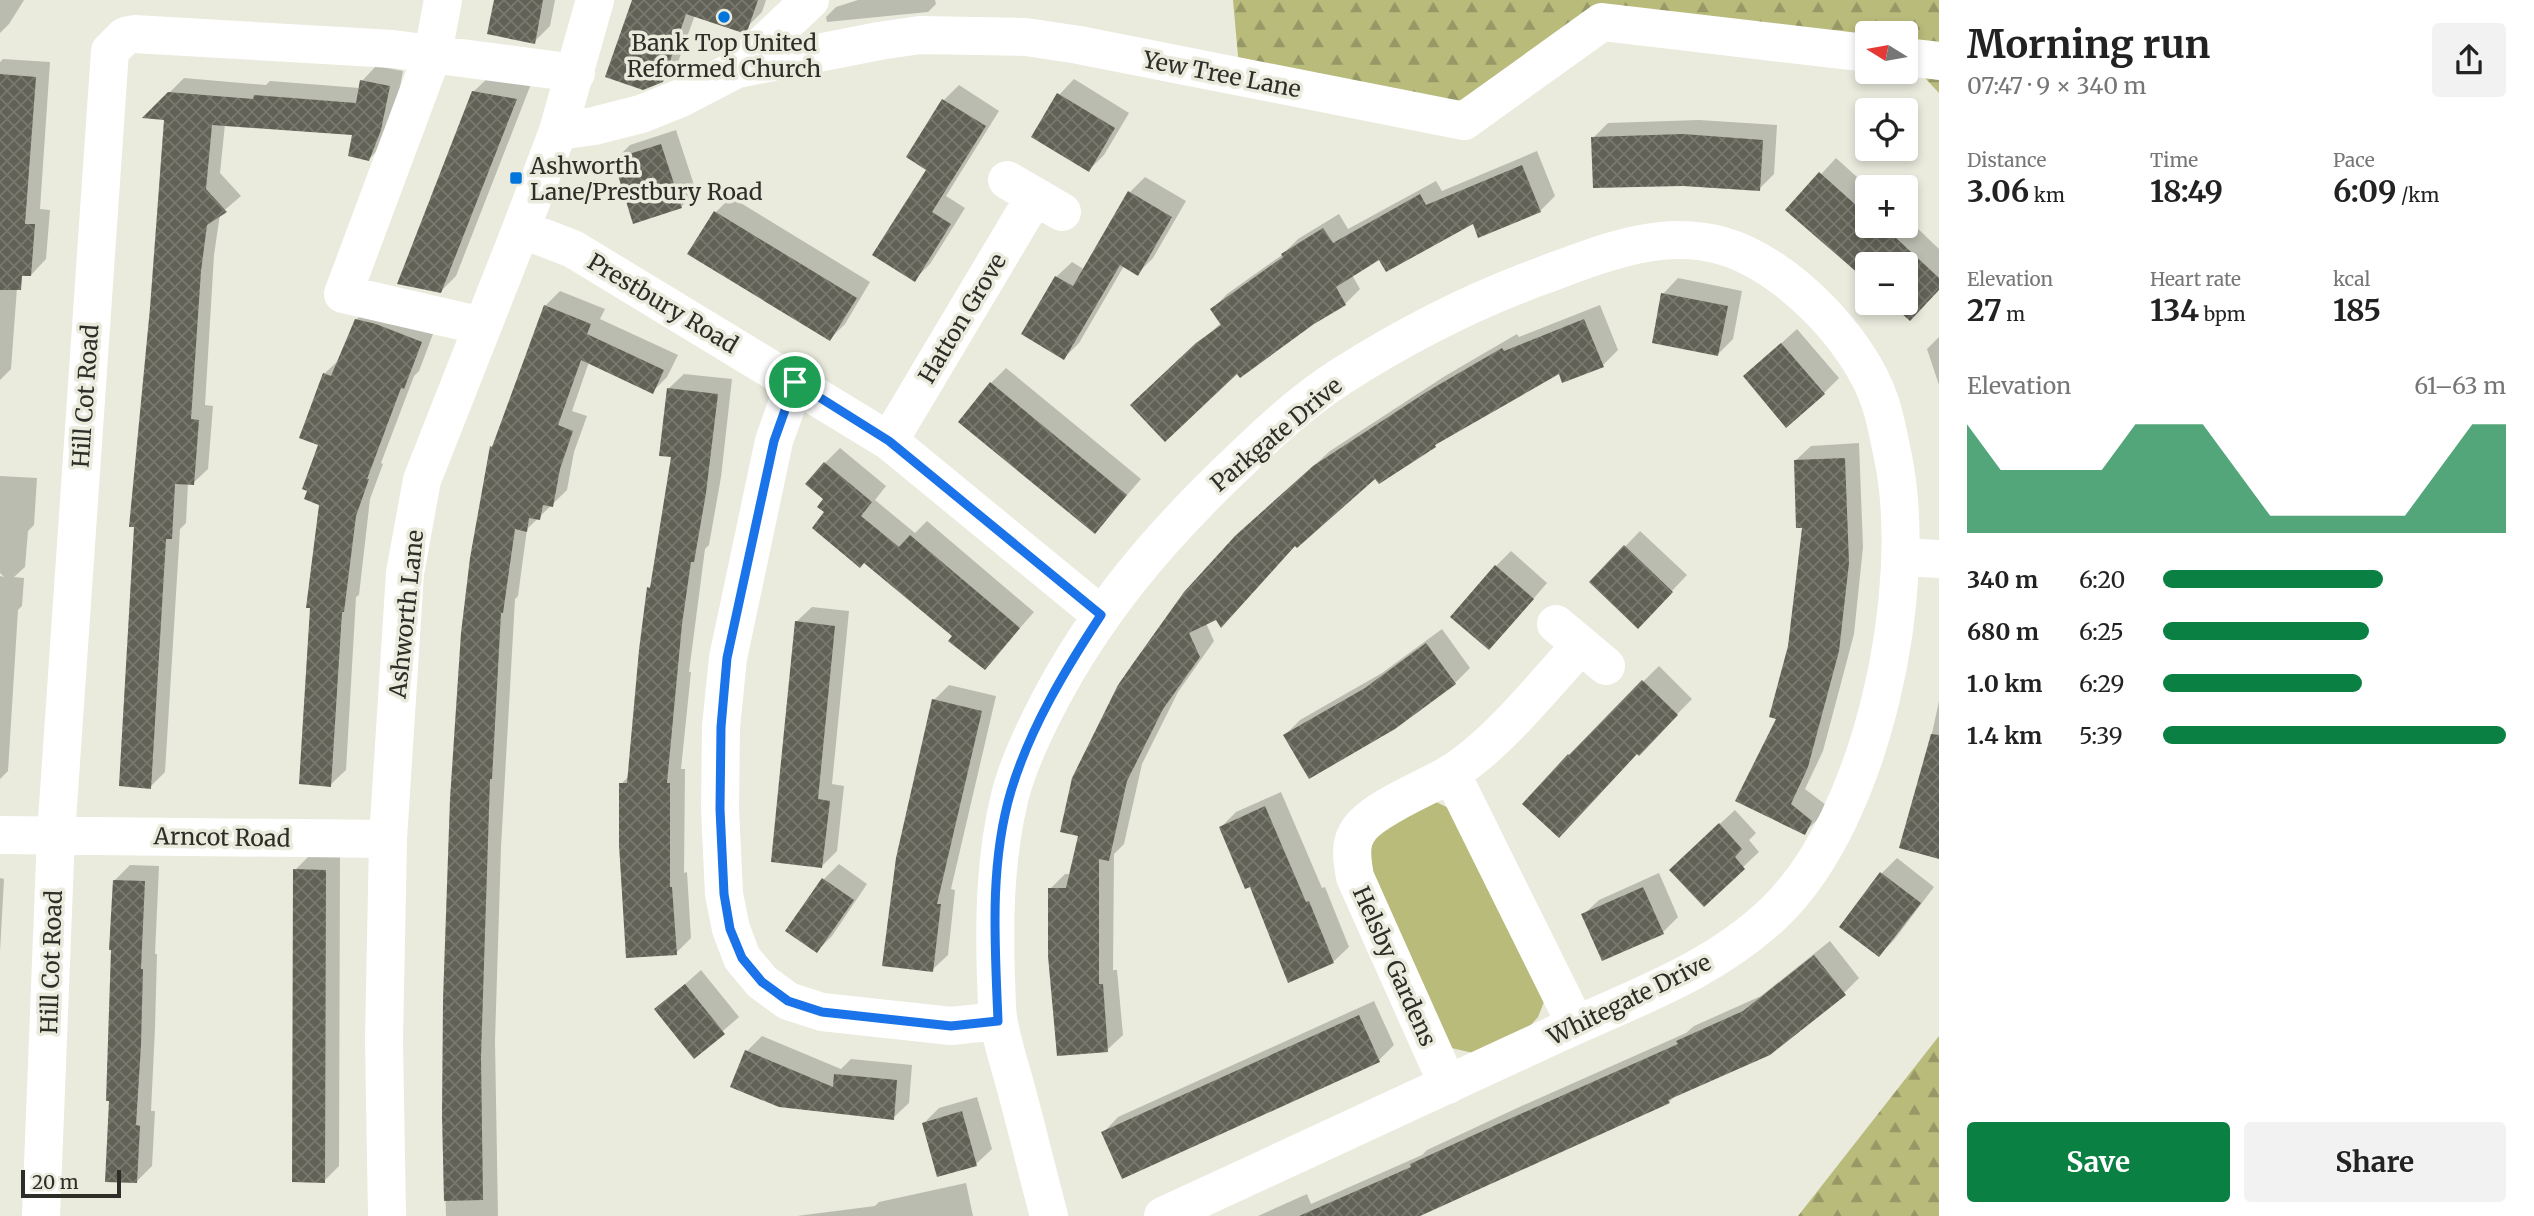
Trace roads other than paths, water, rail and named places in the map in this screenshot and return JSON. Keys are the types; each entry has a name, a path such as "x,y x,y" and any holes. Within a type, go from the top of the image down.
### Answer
{"street":[{"path":"443,0 433,53 343,294 482,326"},
{"name":"Ashworth Lane","path":"387,1216 384,1040 388,839 407,560 422,480 558,131 595,0"},
{"path":"737,69 810,0"},
{"name":"Yew Tree Lane","path":"558,131 594,126 641,114 681,98 737,69 920,34 1026,37 1079,45 1464,121 1602,22 1855,51"},
{"name":"Hill Cot Road","path":"41,1216 56,835 110,51 125,36 134,34 393,49 576,73"},
{"path":"1918,58 1939,61"},
{"name":"Hatton Grove","path":"889,441 1035,196"},
{"name":"Prestbury Road","path":"522,229 573,249 889,441 1101,615"},
{"name":"Parkgate Drive","path":"1049,1216 998,1021 994,933 998,861 1011,792 1034,730 1069,664 1101,615 1178,520 1261,440 1334,381 1428,326 1506,289 1605,252 1650,241 1693,240 1727,247 1770,267 1807,296 1864,366 1880,402 1895,468 1901,557"},
{"path":"795,382 774,441 727,658 721,727 720,809 724,894 730,929 742,958 762,982 788,1001 822,1012 951,1026 998,1021"},
{"path":"1901,557 1939,559"},
{"name":"Whitegate Drive","path":"1163,1216 1576,1025 1682,979 1731,949 1775,912 1806,876 1834,830 1859,775 1879,708 1892,634 1901,557"},
{"name":"Helsby Gardens","path":"1448,1085 1354,877 1352,855 1356,835 1368,819 1451,773 1485,747 1581,645"},
{"path":"1451,773 1576,1025"},
{"name":"Arncot Road","path":"0,835 388,839"}],"place":[{"name":"Bank Top United Reformed Church","path":"724,17"},
{"name":"Ashworth Lane/Prestbury Road","path":"516,178"}]}
